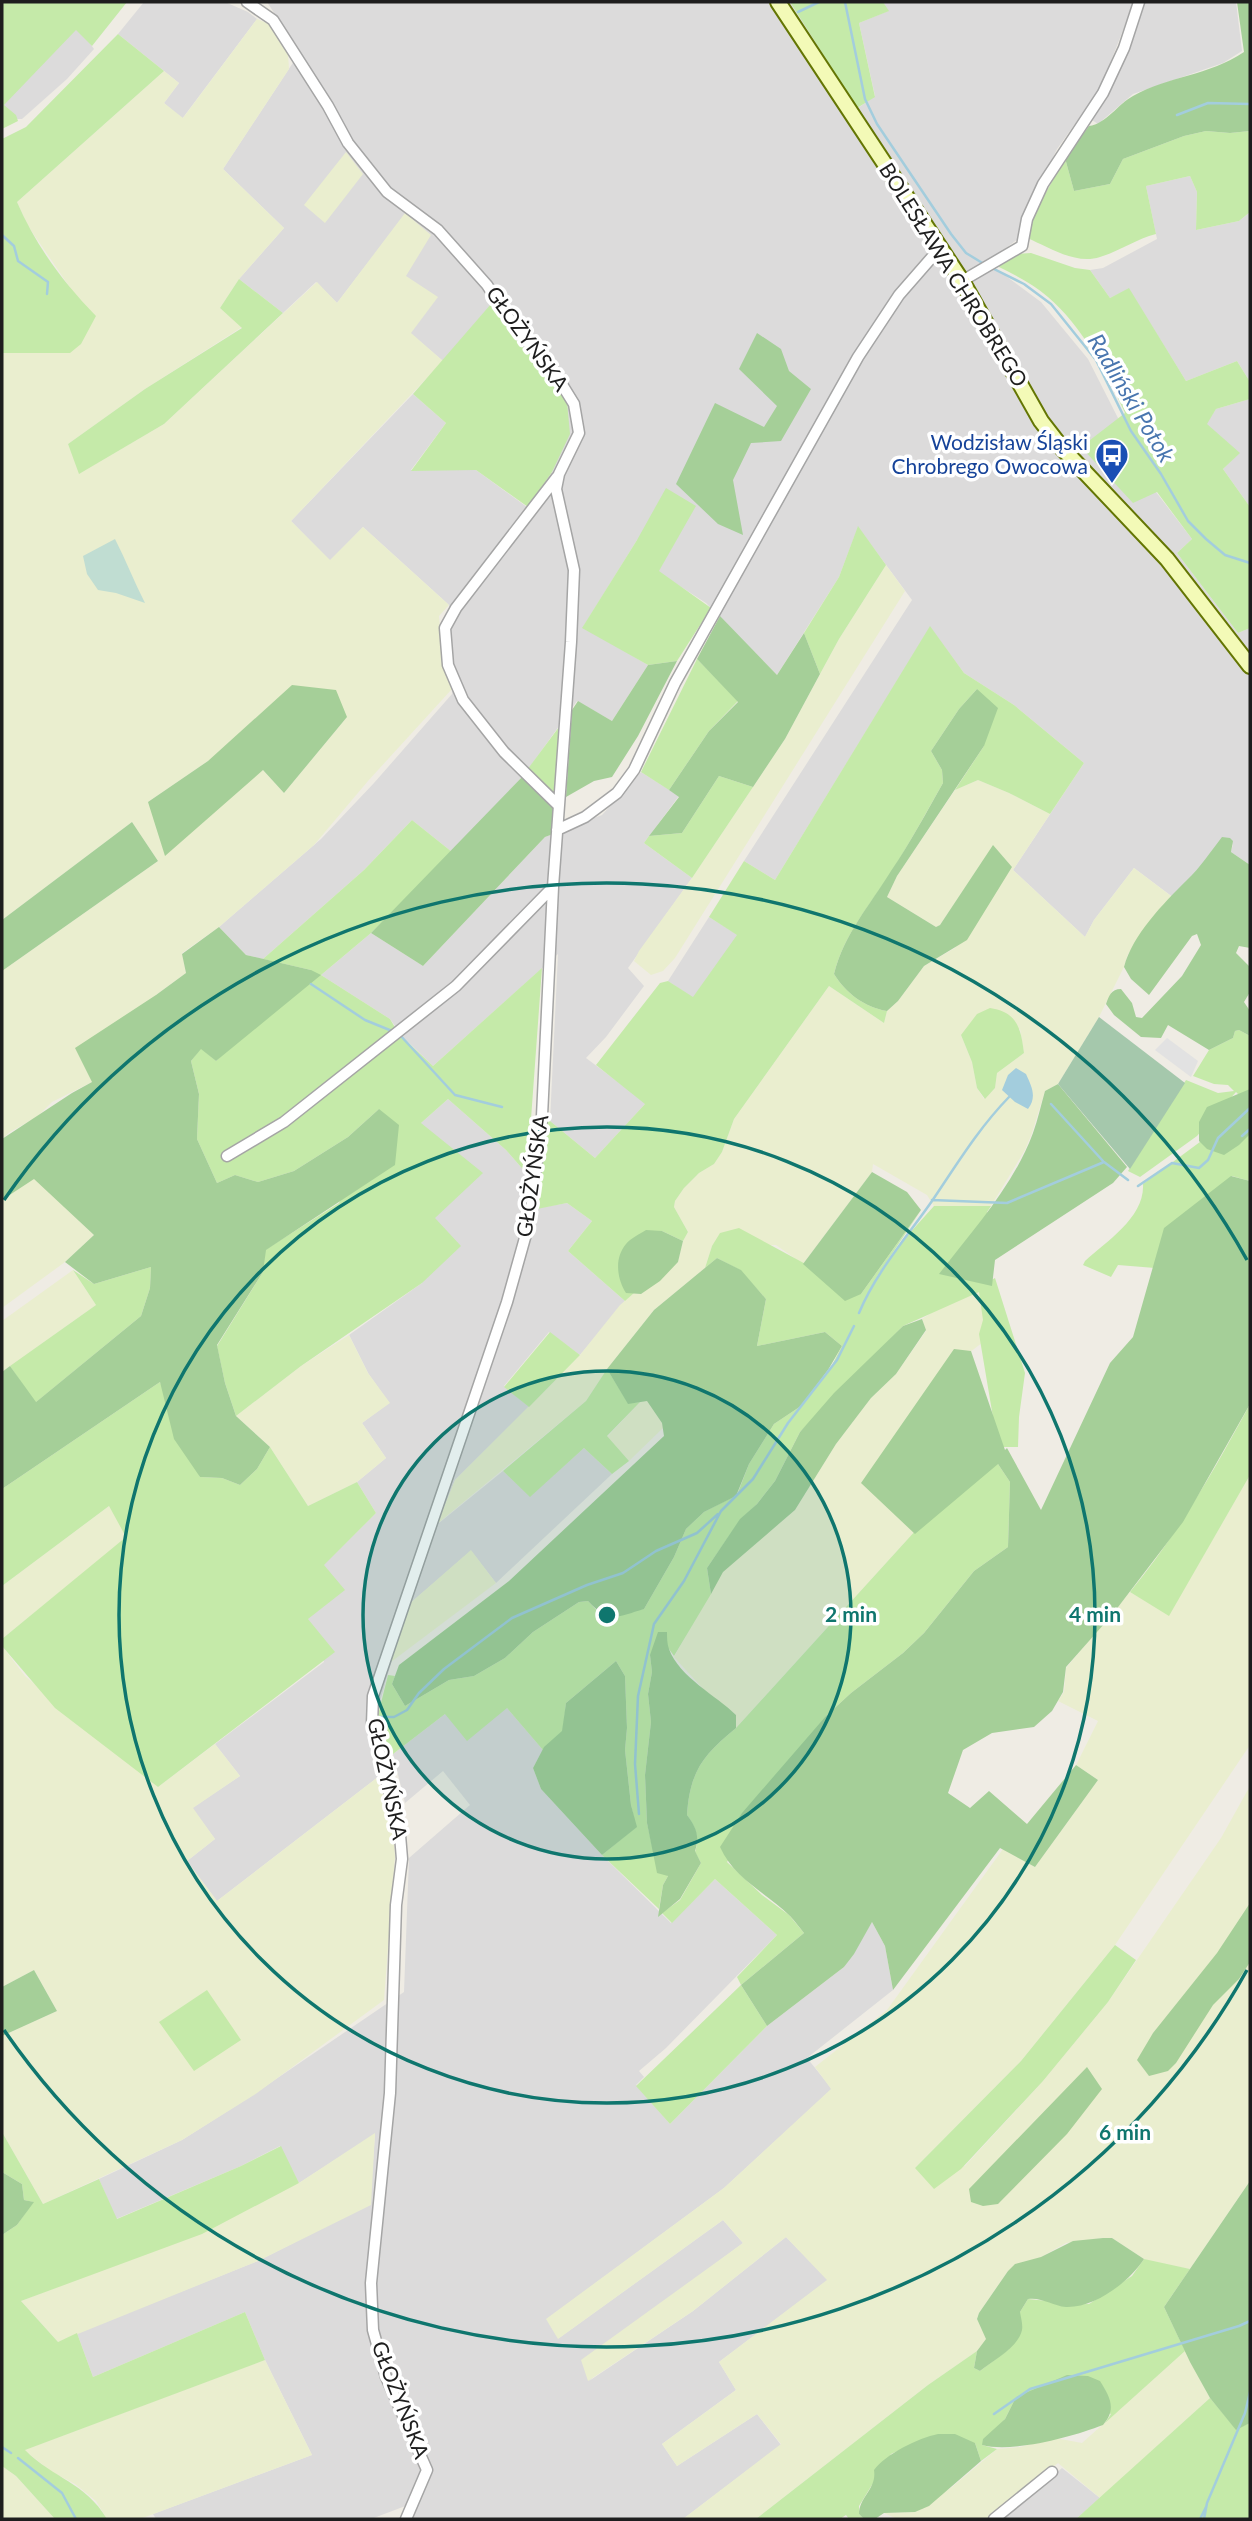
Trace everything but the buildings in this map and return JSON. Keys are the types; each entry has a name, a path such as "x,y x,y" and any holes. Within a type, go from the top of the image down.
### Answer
{"street":[{"name":"GŁOŻYŃSKA","path":"247,2 273,20 363,164 387,192 438,230 487,285 519,332 553,370 574,404 579,433 559,474 556,489 573,570 571,642 553,887 542,1116 530,1220 507,1302 373,1696 372,1724 400,1835 402,1859 396,1905 390,2093 371,2283 373,2330 386,2378 427,2470 406,2519"},
{"name":"BOLESŁAWA CHROBREGO","path":"778,2 962,281 1041,421 1062,448 1167,559 1250,666"},
{"path":"962,281 1022,246 1027,219 1043,184 1103,93 1124,48 1139,2"},
{"path":"557,830 585,817 617,793 634,770 676,683 858,357 899,295 940,248"},
{"path":"559,474 456,608 445,628 448,665 463,700 504,752 559,806"},
{"path":"227,1156 284,1122 456,986 553,887"},
{"path":"994,2519 1052,2472"}],"shaded area":[{"path":"144,2 225,2 257,19 182,119 164,103 179,83 118,34"},
{"path":"267,2 790,2 858,108 875,96 859,23 888,11 883,2 1134,2 1100,89 1057,149 1025,215 1018,239 987,262 1041,302 1088,359 1119,420 1081,447 1156,492 1192,539 1177,553 1238,633 1250,628 1250,865 1231,852 1233,844 1174,898 1134,868 1094,920 1085,937 1013,870 1084,763 1014,705 964,673 930,627 775,880 744,861 912,600 858,527 839,577 777,675 706,603 658,572 695,506 637,540 583,627 648,665 612,721 577,701 524,775 452,852 412,820 364,870 263,959 246,955 219,927 321,839 452,694 449,605 363,527 330,561 291,521 413,394 446,423 411,470 476,470 527,507 552,472 492,304 443,361 410,333 405,275 406,213 337,303 316,282 283,313 239,279 284,228 223,169 300,52"},
{"path":"1144,2 1236,2 1242,51 1223,63 1133,94 1098,124 1092,120 1109,95"},
{"path":"77,25 94,49 67,79 22,119 14,119 2,104"},
{"path":"1190,176 1197,192 1196,230 1239,221 1250,212 1250,382 1237,361 1186,381 1129,289 1110,298 1090,270 1103,268 1157,239 1146,186"},
{"path":"1250,399 1250,507 1223,469 1239,453 1206,424 1216,409"},
{"path":"641,772 679,796 644,843 692,878 628,968 644,986 606,1037 586,1058 646,1103 595,1158 550,1121 558,954 433,1066 402,1036 390,1019 321,975 371,933 423,966 545,837 602,815"},
{"path":"709,917 738,935 693,998 668,981"},
{"path":"1167,1038 1198,1061 1191,1077 1155,1050"},
{"path":"448,1099 506,1150 527,1174 527,1210 567,1203 592,1221 568,1251 625,1301 580,1355 549,1332 504,1386 529,1407 455,1480 439,1523 503,1471 530,1496 584,1448 612,1474 496,1583 471,1551 408,1605 376,1715 378,1777 217,1901 187,1861 215,1839 192,1808 240,1776 215,1744 324,1662 308,1619 323,1565 376,1513 357,1482 386,1458 362,1423 389,1403 368,1373 349,1335 422,1283 435,1218 421,1123"},
{"path":"507,1708 543,1750 533,1768 541,1789 602,1855 671,1923 715,1879 777,1935 666,2048 639,2071 644,2077 636,2085 670,2124 767,2026 844,1967 872,1922 885,1946 893,1990 807,2058 832,2089 724,2188 547,2319 559,2338 723,2220 743,2243 680,2290 589,2381 693,2311 786,2237 828,2280 719,2362 736,2390 662,2444 677,2466 757,2414 781,2445 683,2519 402,2519 408,2505 371,2519 156,2519 153,2514 312,2455 265,2360 245,2312 93,2377 77,2333 258,2261 370,2204 375,2134 299,2183 280,2146 241,2166 116,2219 99,2179 182,2140 404,1992 409,1858 470,1805 443,1771 405,1803 393,1754 445,1714"},
{"path":"1062,2468 1100,2498 1076,2519 1003,2517"}],"green space":[{"path":"2,2 127,2 92,46 76,30 4,105 16,115 18,121 2,129"},
{"path":"790,2 883,2 889,11 859,23 875,97 857,108"},
{"path":"1237,2 1250,2 1250,131 1206,131 1184,136 1123,159 1110,184 1074,191 1065,158 1089,126 1101,122 1128,100 1147,89 1217,66 1244,52"},
{"path":"257,19 269,24 288,54 289,69 223,169 284,228 239,279 220,308 242,327 145,389 68,444 80,473 164,424 317,282 337,303 405,213 431,235 406,276 438,297 411,333 443,361 291,521 330,560 363,527 449,605 439,616 443,666 452,689 314,845 219,927 182,953 186,973 156,995 92,1082 52,1102 37,1117 2,1139 2,971 158,861 132,822 2,920 2,353 32,353 71,289 28,226 17,202 164,71 179,83 164,103 183,118","holes":["347,717 284,793 263,770 148,802 208,761"]},
{"path":"118,34 164,71 17,202 51,263 96,316 81,344 70,353 2,353 2,139 26,127"},
{"path":"1206,131 1250,131 1250,212 1239,221 1196,230 1197,192 1190,176 1146,186 1156,234 1100,257 1072,257 1027,238 1033,216 1065,158 1074,191 1110,184 1123,159 1184,136"},
{"path":"346,152 363,174 325,223 304,205"},
{"path":"1031,253 1075,268 1090,270 1110,298 1129,288 1186,381 1237,361 1250,382 1250,399 1216,409 1207,424 1240,453 1223,469 1250,507 1250,628 1238,633 1177,553 1192,539 1157,492 1133,503 1081,447 1125,413 1102,366 1072,322 1042,292 997,266 1016,254"},
{"path":"239,279 283,313 164,424 79,474 68,444 145,389 242,328 220,308"},
{"path":"491,304 567,402 570,434 552,472 528,507 476,470 411,471 446,423 413,394"},
{"path":"757,333 781,349 789,371 811,389 781,441 751,443 733,480 743,535 718,524 676,484 715,403 764,427 777,406 739,369"},
{"path":"666,488 696,506 659,571 711,608 677,661 648,665 582,628"},
{"path":"858,526 886,565 820,674 804,633 839,577"},
{"path":"115,539 145,603 98,590 87,574 83,556"},
{"path":"886,565 905,591 675,958 663,971 651,975 634,961 639,951 692,878 785,739 839,639"},
{"path":"720,616 777,675 804,633 820,674 785,739 753,787 719,776 682,833 649,836 679,797 669,790 709,731 738,702 697,659"},
{"path":"930,626 964,673 1014,705 1084,763 1050,814 978,780 955,790 984,746 977,689 959,709 931,751 942,770 943,783 892,871 851,933 834,974 856,998 887,1011 884,1023 829,986 734,1119 722,1152 714,1164 699,1173 675,1201 674,1207 688,1232 683,1241 662,1231 626,1293 634,1293 625,1301 568,1251 592,1221 567,1203 537,1209 546,1123 550,1121 595,1158 645,1104 596,1065 660,983 668,981 693,997 737,935 709,917 744,861 775,880"},
{"path":"697,659 738,701 709,731 669,790 641,772"},
{"path":"677,661 638,736 612,777 594,781 566,797 572,710 578,701 612,721 648,665"},
{"path":"292,685 336,690 347,717 284,793 263,770 165,856 148,802 208,761"},
{"path":"977,689 998,708 984,746 897,876 887,897 936,927 940,925 993,845 1012,867 967,940 924,966 898,1001 887,1011 879,1009 856,998 839,981 834,974 838,959 858,920 905,850 943,783 942,770 931,751 959,709"},
{"path":"559,727 555,793 549,792 527,770"},
{"path":"524,775 554,808 553,834 545,837 423,966 371,933"},
{"path":"719,776 753,787 692,878 644,843 649,836 682,833"},
{"path":"978,780 1050,814 1013,870 1085,937 1094,920 1134,868 1171,896 1128,954 1099,1017 1058,1084 1045,1091 1025,1150 991,1206 934,1206 927,1195 873,1164 872,1172 803,1264 776,1245 712,1246 705,1268 654,1310 607,1369 586,1401 437,1524 455,1480 580,1355 620,1305 634,1293 641,1294 678,1262 688,1232 674,1207 675,1201 699,1173 714,1164 722,1152 734,1119 829,986 884,1023 887,1011 898,1001 924,966 955,948 1012,867 993,846 940,925 936,927 887,897 897,876 955,790","holes":["1020,1029 1024,1053 997,1073 995,1088 984,1099 977,1088 972,1062 961,1035"]},
{"path":"412,820 452,852 371,933 321,975 390,1019 399,1034 433,1066 542,968 527,1174 506,1150 448,1099 421,1123 483,1173 435,1218 461,1246 422,1283 301,1366 236,1416 217,1346 263,1272 265,1250 339,1203 379,1109 348,1137 294,1171 258,1182 235,1175 217,1183 197,1139 199,1094 191,1061 201,1048 216,1061 311,970 263,959 364,870"},
{"path":"132,822 158,861 2,971 2,920"},
{"path":"1222,837 1233,841 1231,852 1250,865 1250,948 1239,946 1236,953 1250,967 1250,992 1244,1002 1250,1011 1250,1036 1239,1030 1235,1031 1233,1038 1209,1050 1168,1025 1161,1038 1141,1037 1114,1015 1106,1004 1108,998 1121,989 1132,1003 1136,1017 1142,1018 1182,976 1201,945 1197,934 1192,936 1149,995 1131,979 1124,967 1134,943 1150,920"},
{"path":"219,927 246,955 311,970 321,975 216,1061 201,1049 191,1061 199,1094 197,1139 217,1183 235,1175 258,1182 294,1171 348,1137 379,1109 399,1125 395,1165 266,1250 263,1272 217,1345 236,1416 270,1447 257,1469 240,1485 222,1478 200,1477 174,1439 160,1382 2,1489 2,1372 10,1366 36,1402 141,1316 150,1288 151,1267 94,1284 65,1262 94,1235 34,1179 2,1200 2,1139 92,1082 75,1048 186,973 182,954"},
{"path":"990,1008 1012,1017 1019,1029 1024,1053 997,1073 995,1088 985,1099 977,1088 972,1062 961,1035 977,1014"},
{"path":"1099,1017 1185,1083 1130,1169 1058,1084"},
{"path":"1239,1030 1250,1036 1250,1181 1232,1176 1155,1268 1118,1265 1111,1277 1083,1265 1131,1218 1142,1196 1143,1184 1204,1139 1242,1098 1236,1092 1197,1136 1140,1177 1128,1171 1186,1080 1218,1093 1234,1091 1228,1085 1214,1084 1193,1076 1209,1050 1233,1038 1235,1031"},
{"path":"1058,1084 1127,1167 1113,1183 995,1260 992,1286 939,1274 1004,1189 1033,1133 1045,1091"},
{"path":"1250,1089 1250,1134 1224,1155 1207,1149 1199,1141 1199,1122 1207,1107"},
{"path":"872,1172 907,1192 921,1210 861,1294 845,1301 803,1264"},
{"path":"1231,1176 1250,1181 1250,1404 1183,1522 1112,1615 1066,1667 1063,1692 1052,1711 1034,1727 992,1733 963,1750 948,1793 970,1808 989,1791 1027,1824 1076,1765 1098,1780 1035,1867 1000,1848 893,1990 885,1946 872,1922 844,1967 767,2026 741,1985 804,1933 781,1907 742,1877 720,1847 742,1813 826,1716 903,1653 924,1633 974,1571 1008,1547 1010,1482 998,1464 915,1534 861,1483 954,1349 971,1351 1005,1450 1007,1448 1041,1510 1110,1363 1133,1337 1164,1228"},
{"path":"34,1178 94,1235 65,1262 2,1308 2,1200"},
{"path":"934,1206 991,1206 987,1212 984,1284 995,1278 1025,1373 1018,1447 998,1447 979,1334 983,1320 979,1292 903,1326 800,1432 775,1481 740,1520 707,1568 711,1594 674,1656 669,1649 650,1655 652,1672 648,1694 651,1722 645,1775 647,1823 655,1859 668,1876 663,1885 659,1909 602,1855 636,1827 625,1750 625,1676 616,1661 566,1703 563,1731 543,1750 507,1708 467,1741 445,1714 393,1754 376,1723 388,1675 395,1676 392,1684 405,1706 449,1680 474,1676 505,1658 533,1632 579,1602 588,1601 600,1614 644,1609 674,1557 686,1529 704,1512 737,1495 749,1464 774,1424 801,1406 830,1369 842,1346 825,1332 757,1346 766,1299 740,1270 717,1258 705,1268 712,1246 720,1233 739,1228 861,1294 921,1210 874,1281 907,1236"},
{"path":"646,1230 662,1231 683,1241 678,1262 660,1281 641,1294 626,1293 619,1275 618,1262 628,1242"},
{"path":"717,1258 741,1270 766,1299 757,1346 825,1332 842,1346 828,1370 801,1406 774,1424 749,1464 736,1496 704,1512 686,1529 674,1557 644,1609 614,1617 602,1613 588,1601 579,1602 533,1632 505,1658 474,1676 449,1680 405,1706 392,1684 399,1665 509,1581 664,1436 662,1423 647,1401 628,1404 607,1369 654,1310"},
{"path":"151,1267 150,1288 141,1316 35,1403 10,1366 96,1305 73,1270 94,1284"},
{"path":"73,1270 96,1305 2,1372 2,1321"},
{"path":"983,1279 987,1339 943,1373 916,1530 736,1728 736,1715 706,1692 674,1657 722,1572 795,1510 836,1444 871,1398 896,1374 926,1331 922,1319"},
{"path":"922,1319 926,1330 896,1374 871,1398 836,1444 795,1510 723,1572 711,1594 707,1568 740,1519 757,1504 775,1481 800,1432 834,1393 903,1326"},
{"path":"550,1332 580,1355 529,1407 504,1387"},
{"path":"349,1335 368,1373 390,1403 362,1423 386,1458 357,1482 308,1506 270,1447 236,1416 301,1366"},
{"path":"607,1369 628,1403 640,1402 607,1436 629,1461 612,1474 584,1448 530,1497 503,1471 586,1401"},
{"path":"160,1382 200,1477 222,1478 240,1485 257,1469 270,1447 308,1506 357,1482 376,1513 324,1565 345,1590 308,1619 335,1652 158,1787 55,1708 2,1646 2,1639 126,1537 109,1506 2,1586 2,1489"},
{"path":"647,1400 663,1428 629,1461 607,1437 640,1402"},
{"path":"1250,1404 1250,1475 1169,1616 1130,1592 1195,1501"},
{"path":"996,1461 1010,1482 1008,1547 974,1571 924,1633 903,1653 826,1716 727,1862 762,1895 789,1915 804,1933 741,1985 737,1977 777,1935 715,1879 672,1923 662,1913 680,1900 701,1863 695,1852 696,1832 687,1815 695,1775 715,1747 736,1728 916,1530"},
{"path":"1250,1475 1250,1745 1115,1945 1021,2061 915,2168 965,2166 1043,2081 1108,2002 1221,1838 1250,1786 1250,2181 1190,2269 1147,2261 1112,2238 1103,2238 1066,2243 1008,2271 979,2313 977,2319 987,2339 977,2351 928,2385 756,2519 683,2519 781,2444 757,2414 677,2466 662,2444 736,2390 719,2362 827,2280 786,2237 693,2311 588,2381 581,2360 743,2243 723,2220 558,2339 546,2319 724,2188 831,2089 815,2067 887,2010 1003,1849 1035,1867 1098,1780 1076,1765 1098,1721 1058,1701 1064,1692 1066,1668 1130,1592 1169,1615"},
{"path":"109,1506 127,1537 2,1639 2,1586"},
{"path":"471,1550 496,1583 391,1662 408,1605"},
{"path":"658,1632 667,1632 669,1649 681,1668 736,1715 736,1728 707,1756 695,1775 687,1815 696,1832 695,1851 701,1863 680,1899 658,1917 663,1885 668,1876 657,1873 647,1823 645,1775 651,1722 648,1694 652,1672 650,1655"},
{"path":"2,1646 25,1676 158,1787 215,1744 240,1776 193,1808 215,1839 187,1861 217,1901 378,1777 393,1829 395,1857 384,2000 257,2093 182,2140 43,2204 2,2132 2,2036 57,2011 34,1970 2,1987"},
{"path":"616,1661 625,1676 625,1750 631,1805 637,1827 602,1855 541,1789 533,1768 544,1747 562,1731 566,1703"},
{"path":"1250,1903 1250,1962 1239,1979 1213,2005 1176,2063 1168,2071 1149,2076 1137,2060 1153,2033 1217,1953"},
{"path":"1115,1945 1136,1960 1108,2002 1043,2081 961,2169 934,2189 915,2168 1021,2061"},
{"path":"34,1970 57,2011 2,2036 2,1987"},
{"path":"741,1985 767,2026 670,2124 636,2086"},
{"path":"207,1990 241,2040 194,2071 159,2022"},
{"path":"1087,2067 1102,2089 1067,2134 998,2204 983,2206 971,2202 969,2189"},
{"path":"2,2132 43,2204 99,2179 117,2219 281,2146 299,2183 202,2234 21,2301 58,2342 77,2333 93,2377 245,2312 265,2360 25,2450 89,2497 107,2519 55,2519 16,2476 2,2466 2,2235 17,2225 33,2202 24,2200 22,2184 2,2172"},
{"path":"375,2133 371,2205 258,2261 58,2342 21,2301 91,2274 299,2183"},
{"path":"2,2172 22,2184 24,2200 34,2202 17,2225 2,2235"},
{"path":"1250,2181 1250,2423 1236,2430 1210,2398 1164,2307"},
{"path":"1112,2238 1144,2259 1138,2268 1110,2292 1088,2303 1066,2307 1028,2299 1020,2312 1022,2330 1016,2342 980,2371 974,2368 977,2351 986,2339 977,2319 979,2313 1008,2271 1015,2264 1041,2257 1073,2241"},
{"path":"1144,2259 1190,2269 1164,2307 1185,2351 1105,2423 1111,2414 1042,2388 1016,2397 1005,2419 982,2445 997,2449 981,2461 975,2443 911,2445 891,2454 859,2506 859,2514 864,2519 849,2519 846,2515 840,2519 756,2519 928,2385 977,2351 974,2368 980,2371 1009,2349 1020,2312 1028,2299 1058,2305 1089,2304 1132,2276"},
{"path":"1185,2351 1210,2398 1100,2498 1058,2463 988,2519 897,2519 884,2513 915,2512 952,2487 997,2449 1020,2447 1055,2438 1082,2443"},
{"path":"265,2360 312,2455 140,2519 107,2519 96,2501 24,2450"},
{"path":"1067,2375 1088,2376 1100,2381 1111,2403 1110,2414 1103,2425 1059,2439 1026,2445 982,2445 983,2439 1005,2419 1016,2397"},
{"path":"1210,2398 1236,2429 1250,2423 1250,2519 1076,2519"},
{"path":"938,2434 955,2434 975,2443 981,2461 929,2506 915,2512 884,2513 875,2519 864,2519 859,2514 860,2508 873,2482 874,2470 879,2464 903,2448"},
{"path":"2,2466 16,2476 55,2519 2,2519"}],"water":[{"path":"1016,1068 1026,1074 1032,1088 1033,1096 1028,1109 1002,1090 1008,1075"}],"waterway":[{"path":"798,12 819,2"},
{"name":"Radliński Potok","path":"845,2 865,99 877,124 951,234 966,253 984,264"},
{"path":"1177,115 1208,103 1250,104"},
{"path":"2,235 14,246 18,261 48,282 47,294"},
{"name":"Radliński Potok","path":"990,267 1024,284 1051,304 1096,360 1131,431 1161,474 1188,521 1225,555 1250,563"},
{"path":"311,984 365,1020 392,1031"},
{"path":"400,1035 455,1095 502,1107"},
{"path":"859,1313 892,1255 978,1134 1009,1097"},
{"path":"1051,1104 1103,1161"},
{"path":"1138,1186 1172,1163 1199,1168 1208,1160 1218,1138 1250,1108"},
{"path":"1242,1136 1250,1129"},
{"path":"932,1200 1007,1203 1104,1162 1128,1180"},
{"path":"639,1814 635,1764 638,1696 654,1624 684,1581 721,1511 753,1479 788,1423 837,1360 854,1326"},
{"path":"380,1717 394,1717 407,1710 419,1693 444,1669 512,1618 587,1585 623,1573 656,1551 697,1533 718,1514"},
{"path":"994,2414 1030,2389 1250,2321"},
{"path":"1204,2519 1207,2503 1245,2413 1250,2392"},
{"path":"2,2447 11,2453"},
{"path":"18,2458 62,2493 76,2519"},
{"path":"1200,2519 1206,2507"}],"place":[{"name":"Wodzisław Śląski Chrobrego Owocowa","path":"1112,485"}]}
